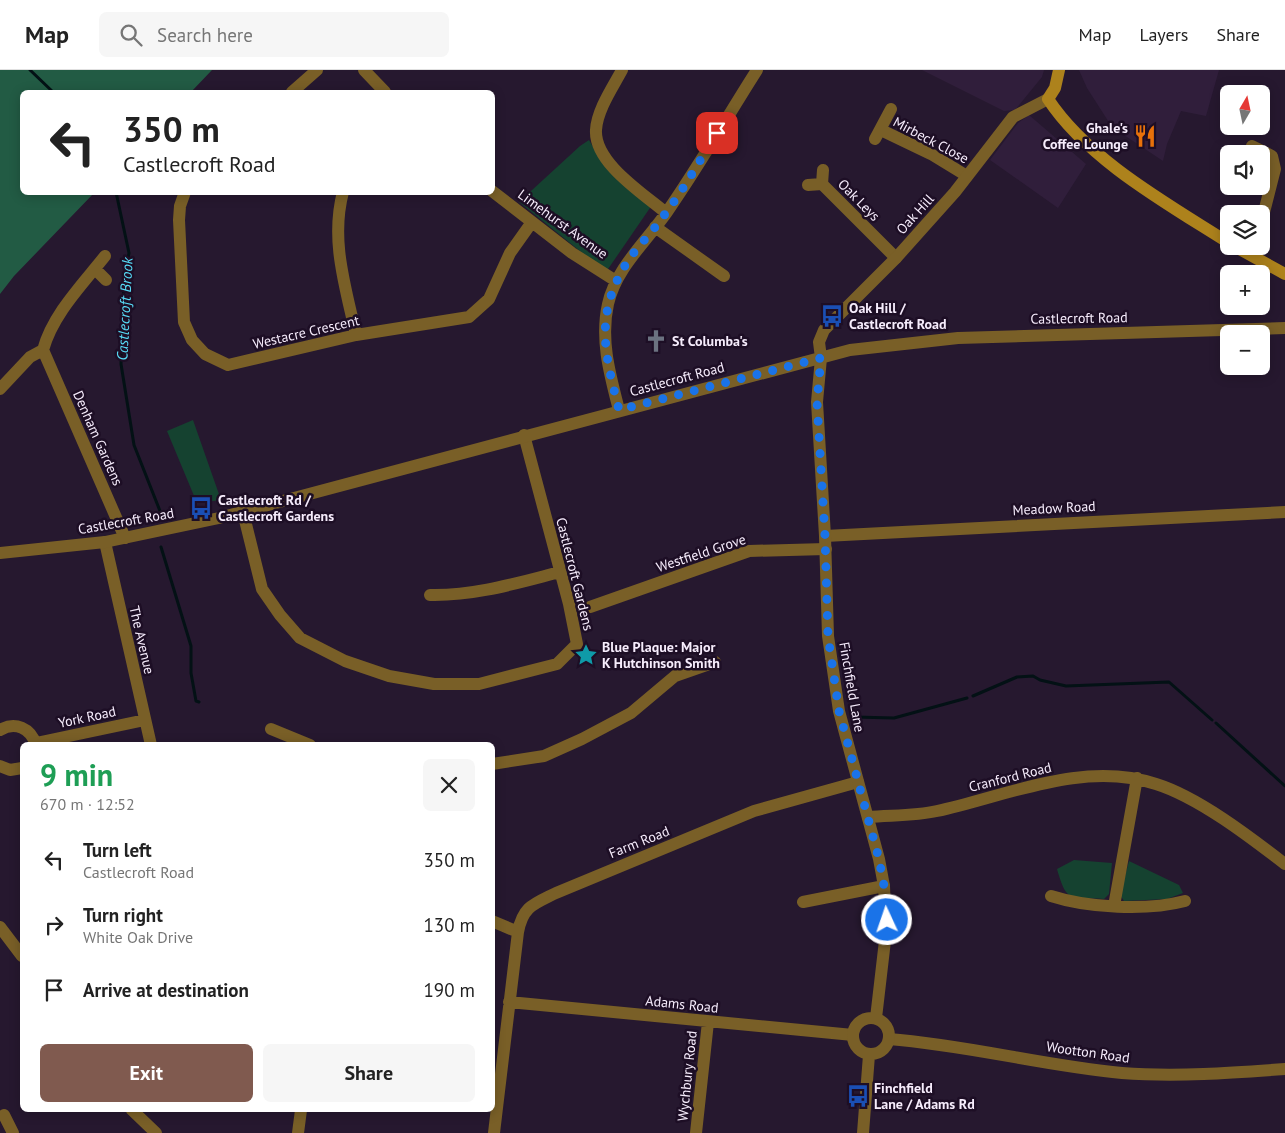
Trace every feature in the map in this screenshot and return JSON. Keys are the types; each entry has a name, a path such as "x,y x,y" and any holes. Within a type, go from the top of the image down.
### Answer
{"main road":[{"path":"1059,70 1054,88 1048,99 1061,119 1087,145 1170,205 1220,237"},
{"path":"1258,255 1285,274"}],"street":[{"path":"294,90 317,70"},
{"path":"364,70 383,90"},
{"path":"622,70 602,109 596,130 598,141 608,163 666,213"},
{"path":"619,410 608,369 605,330 607,305 616,281 630,258 666,213 757,70"},
{"name":"Oak Hill","path":"821,358 819,342 824,330 896,258 967,176 1013,117 1048,99"},
{"name":"Mirbeck Close","path":"891,109 878,135 931,154 967,176"},
{"path":"1270,155 1272,156 1275,169 1270,189"},
{"name":"Oak Leys","path":"822,184 823,170"},
{"name":"Oak Leys","path":"808,185 822,184 896,258"},
{"name":"Limehurst Avenue","path":"495,193 572,253 616,281"},
{"name":"Westacre Crescent","path":"184,195 180,206 179,220 184,322 192,340 205,354 228,365 356,335 469,317 489,299 510,253 532,222"},
{"path":"342,195 339,208 337,236 356,335"},
{"path":"655,227 724,276"},
{"path":"0,390 30,357 43,350 47,334 74,294 105,256"},
{"path":"95,269 106,280"},
{"name":"Castlecroft Road","path":"0,553 105,542 243,512 619,410 821,358 881,345 958,338 1285,328"},
{"name":"Denham Gardens","path":"43,350 125,538"},
{"name":"Finchfield Lane","path":"821,358 817,402 831,666 839,711 868,817 884,886 886,932 876,1018"},
{"name":"Castlecroft Gardens","path":"243,512 262,590 280,616 300,638 345,661 398,678 434,684 479,684 557,664 577,644 524,435"},
{"name":"Meadow Road","path":"825,542 1285,512"},
{"name":"The Avenue","path":"105,542 150,742"},
{"name":"Westfield Grove","path":"590,607 750,551 825,542"},
{"path":"430,595 452,596 480,592 560,572"},
{"path":"495,764 544,756 582,739 631,713 675,676 715,662"},
{"name":"York Road","path":"45,742 145,720"},
{"name":"York Road","path":"0,730 14,726 21,727 28,730 35,742"},
{"path":"271,729 303,742"},
{"path":"0,766 10,770 20,768"},
{"name":"Cranford Road","path":"868,817 935,811 1051,780 1105,777 1137,778 1157,784 1179,794 1243,832 1285,864"},
{"path":"1114,906 1137,778"},
{"name":"Farm Road","path":"494,1133 518,932 521,917 527,908 556,893 754,811 858,782"},
{"path":"803,902 884,886"},
{"path":"1051,896 1070,902 1114,906 1169,905 1184,901"},
{"path":"495,922 518,932"},
{"path":"0,927 20,953"},
{"name":"Adams Road","path":"509,1002 853,1035"},
{"path":"867,1018 876,1018 886,1026 889,1038 883,1050 869,1055 855,1045 853,1035 860,1021 867,1018"},
{"name":"Wychbury Road","path":"696,1133 708,1022"},
{"name":"Wootton Road","path":"889,1038 968,1047 1122,1073 1161,1075 1285,1069"},
{"path":"863,1133 869,1055"},
{"path":"134,1112 156,1133"},
{"path":"298,1133 301,1112"}],"shaded area":[{"path":"922,70 1044,70 1042,77 1015,110 1004,111"},
{"path":"1079,70 1219,70 1206,116 1181,111 1167,144 1163,161 1112,127 1087,88"},
{"path":"1029,115 1086,164 1058,208 990,160 1018,123"}],"green space":[{"path":"0,70 212,70 193,90 20,90 20,195 92,195 14,276 0,294"},
{"path":"589,140 602,162 652,205 606,272 519,202"},
{"path":"193,420 221,500 197,503 167,431"},
{"path":"1074,860 1112,863 1109,894 1104,899 1077,898 1067,893 1057,869"},
{"path":"1129,861 1179,885 1183,893 1167,899 1124,901 1120,895"}],"waterway":[{"name":"Castlecroft Brook","path":"30,70 51,90"},
{"name":"Castlecroft Brook","path":"117,195 129,253 124,280 121,364 134,445 160,511"},
{"name":"Castlecroft Brook","path":"161,547 191,646 191,673 196,701 199,702"},
{"name":"Castlecroft Brook","path":"973,696 1017,677 1033,676 1040,680 1066,686 1169,682 1212,720"},
{"name":"Castlecroft Brook","path":"854,717 894,718 967,698"},
{"name":"Castlecroft Brook","path":"1216,723 1285,786"}],"place":[{"name":"Ghale's Coffee Lounge","path":"1145,136"},
{"name":"Oak Hill / Castlecroft Road","path":"832,316"},
{"name":"St Columba's","path":"656,341"},
{"name":"Castlecroft Rd / Castlecroft Gardens","path":"201,508"},
{"name":"Blue Plaque: Major K Hutchinson Smith","path":"586,655"},
{"name":"Finchfield Lane / Adams Rd","path":"858,1096"}],"route":[{"path":"717,133 666,213 630,258 616,281 607,305 605,318 605,346 608,369 619,410 821,358 817,402 825,536 828,636 839,711 879,859 887,907 887,920"}]}
